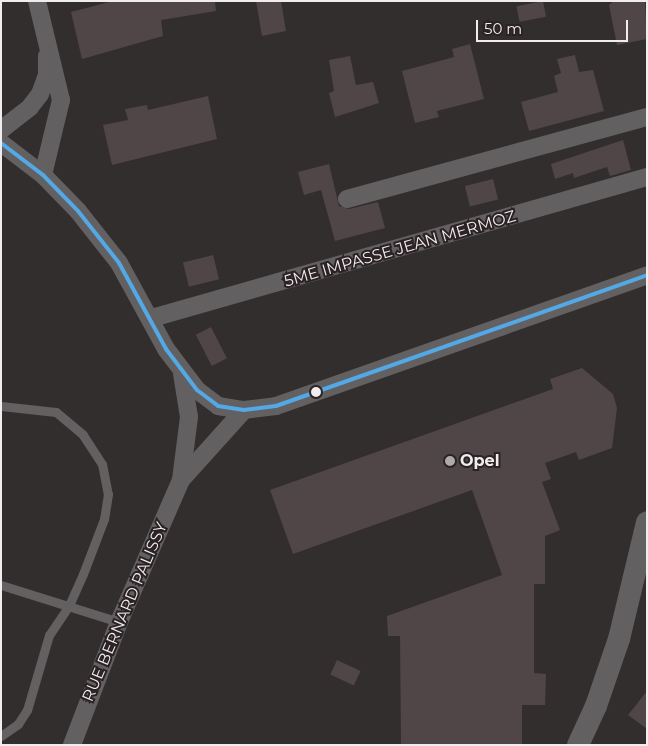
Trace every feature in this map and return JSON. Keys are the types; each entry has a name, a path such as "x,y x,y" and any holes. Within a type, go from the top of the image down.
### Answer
{"street":[{"path":"37,1 61,100 43,175"},
{"path":"1,130 30,108 40,94 46,75 48,43"},
{"path":"348,199 647,116"},
{"path":"1,143 43,175 78,212 119,263 152,318 166,349 197,390 218,406 244,410 276,406 647,275"},
{"name":"5ME IMPASSE JEAN MERMOZ","path":"152,318 647,177"},
{"name":"RUE BERNARD PALISSY","path":"72,745 119,622 181,480 189,417 182,371"},
{"name":"RUE BERNARD PALISSY","path":"181,480 244,410"},
{"path":"578,745 596,706 619,639 647,522"}],"lane":[{"path":"1,406 56,412 83,435 102,464 108,494 104,519 68,607 49,634 27,710 18,724 1,736"},
{"path":"1,585 119,622"}],"building":[{"path":"113,1 215,1 216,11 161,20 163,36 82,59 71,12"},
{"path":"256,1 281,1 286,31 262,36"},
{"path":"543,1 546,17 520,22 516,6"},
{"path":"614,1 645,1 647,39 617,45 609,5"},
{"path":"470,44 484,99 437,111 439,117 415,123 402,71 454,57 452,49"},
{"path":"575,55 579,72 593,70 604,111 529,131 521,102 558,92 554,76 561,73 557,59"},
{"path":"350,56 356,85 373,82 379,103 335,117 329,93 334,91 329,60"},
{"path":"208,96 217,139 112,165 103,125 128,120 125,109 147,105 148,110"},
{"path":"623,140 631,170 610,176 607,167 574,178 573,173 555,179 551,164"},
{"path":"329,164 339,206 349,209 378,202 385,228 335,241 321,190 304,195 298,172"},
{"path":"493,179 498,199 470,206 465,186"},
{"path":"213,255 219,279 189,287 183,262"},
{"path":"211,327 227,358 212,366 196,335"},
{"path":"582,368 613,394 617,408 612,448 579,460 576,452 545,463 551,479 542,482 560,530 545,536 545,584 534,584 534,673 546,674 545,705 522,705 522,745 401,745 400,636 388,636 387,616 502,575 472,490 293,554 270,490 553,389 550,379"},
{"path":"337,660 361,671 354,685 330,675"},
{"path":"647,691 647,729 628,715"}],"transit line":[{"path":"1,143 43,175 78,211 119,263 166,349 197,390 218,406 244,410 276,406 647,275"}],"place":[{"name":"Opel","path":"450,461"}]}
